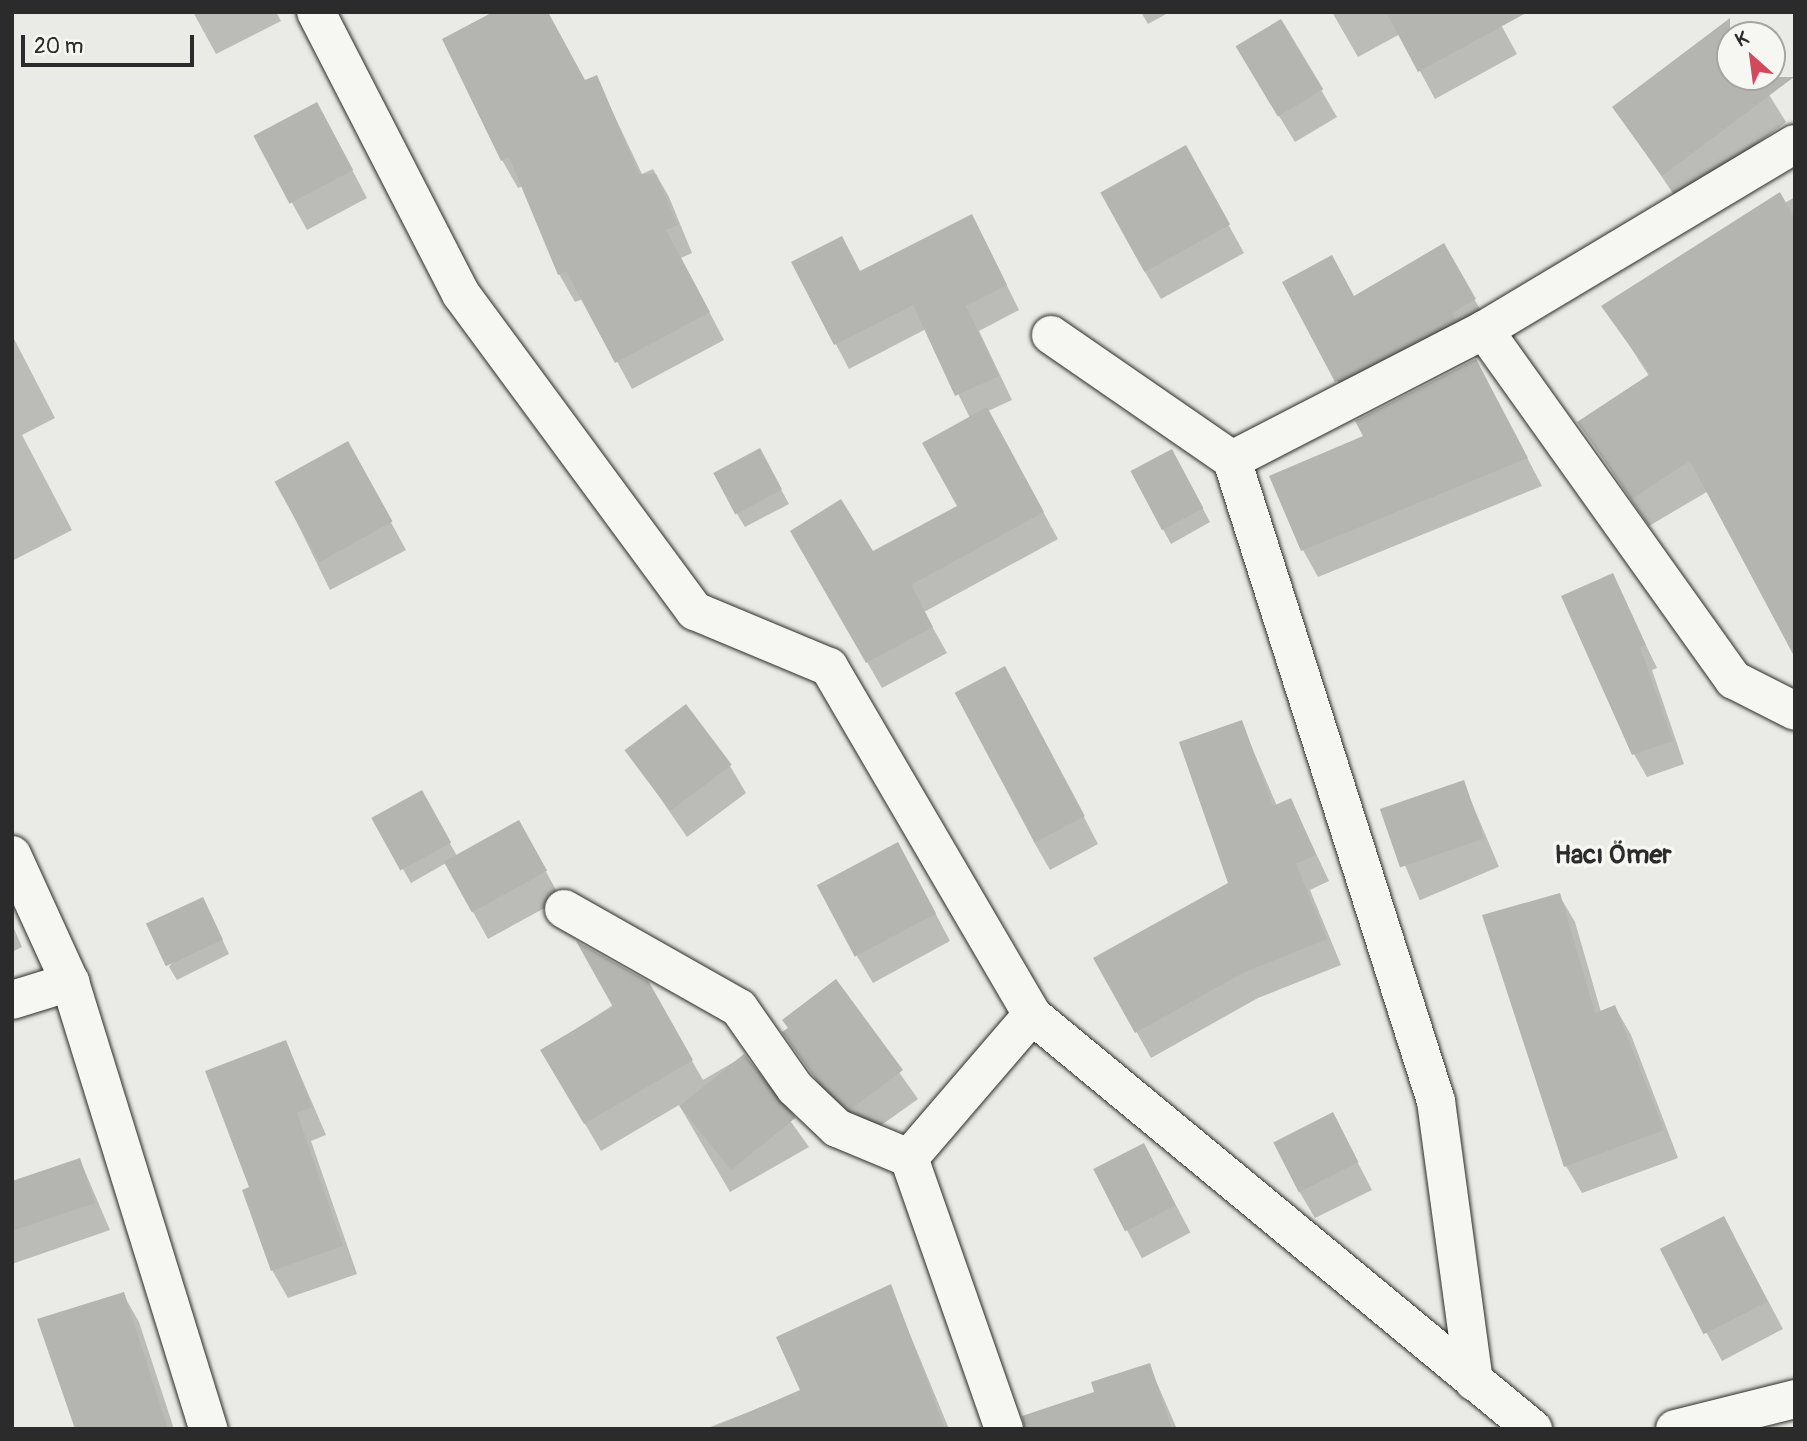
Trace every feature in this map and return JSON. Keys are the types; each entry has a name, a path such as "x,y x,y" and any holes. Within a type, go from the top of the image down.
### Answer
{"street":[{"path":"316,12 461,294 695,611 829,667 1032,1015 1533,1429"},
{"path":"1232,460 1484,330 1795,144"},
{"path":"1484,330 1734,680 1795,711"},
{"path":"1051,335 1232,460 1436,1101 1474,1381"},
{"path":"12,855 70,982 208,1429"},
{"path":"564,909 739,1008 794,1088 838,1128 909,1158 1004,1429"},
{"path":"12,1000 70,982"},
{"path":"909,1158 1032,1015"},
{"path":"1675,1429 1795,1399"}],"building":[{"path":"493,12 548,12 585,80 597,75 639,174 656,174 678,225 666,230 710,312 615,363 566,271 558,275 509,157 501,161 442,39"},
{"path":"1386,12 1528,12 1418,72"},
{"path":"1281,19 1323,89 1278,117 1236,46"},
{"path":"1716,29 1716,91 1775,91 1662,176 1612,107"},
{"path":"317,102 353,170 290,204 253,136"},
{"path":"1186,145 1230,225 1144,272 1100,193"},
{"path":"1780,192 1795,219 1795,658 1690,461 1632,499 1577,422 1650,374 1601,306"},
{"path":"972,214 1007,285 966,306 999,376 955,396 913,305 834,345 791,262 842,236 860,271"},
{"path":"1444,243 1476,299 1452,313 1456,320 1335,382 1282,282 1332,255 1354,296"},
{"path":"1476,359 1528,458 1301,551 1269,476 1363,436 1355,421"},
{"path":"987,407 1044,512 911,585 933,627 866,663 790,531 841,499 873,551 957,506 922,443"},
{"path":"348,441 393,521 319,562 275,482"},
{"path":"760,448 782,489 735,514 713,473"},
{"path":"1172,449 1203,508 1162,530 1131,471"},
{"path":"1613,573 1646,645 1640,647 1673,741 1632,755 1561,596"},
{"path":"1005,666 1085,816 1034,843 955,693"},
{"path":"686,704 732,765 670,811 625,750"},
{"path":"1242,720 1273,806 1291,798 1316,855 1296,864 1327,939 1243,973 1135,1033 1093,958 1228,883 1179,742"},
{"path":"1464,780 1484,839 1400,868 1380,809"},
{"path":"422,790 451,842 400,871 371,818"},
{"path":"519,820 547,871 472,912 444,862"},
{"path":"898,842 936,914 855,957 817,885"},
{"path":"1560,893 1595,1013 1615,1005 1664,1130 1564,1167 1482,915"},
{"path":"203,897 223,940 166,966 146,924"},
{"path":"576,941 649,982 693,1060 584,1124 540,1050 613,1007"},
{"path":"836,979 903,1070 850,1110 812,1074 782,1032 788,1028 782,1020"},
{"path":"286,1040 312,1107 297,1113 343,1246 271,1271 242,1190 249,1187 205,1071"},
{"path":"744,1054 796,1118 731,1170 679,1106"},
{"path":"1333,1112 1358,1162 1299,1192 1273,1142"},
{"path":"1144,1143 1176,1205 1125,1231 1093,1169"},
{"path":"80,1158 95,1203 12,1231 12,1181"},
{"path":"1724,1216 1768,1302 1703,1334 1660,1249"},
{"path":"891,1284 945,1429 710,1429 800,1390 776,1337"},
{"path":"124,1292 168,1429 75,1429 37,1319"},
{"path":"1150,1363 1172,1429 1025,1429 1022,1416 1094,1392 1091,1382"}],"district":[{"name":"Hacı Ömer","path":"1613,856"}]}
